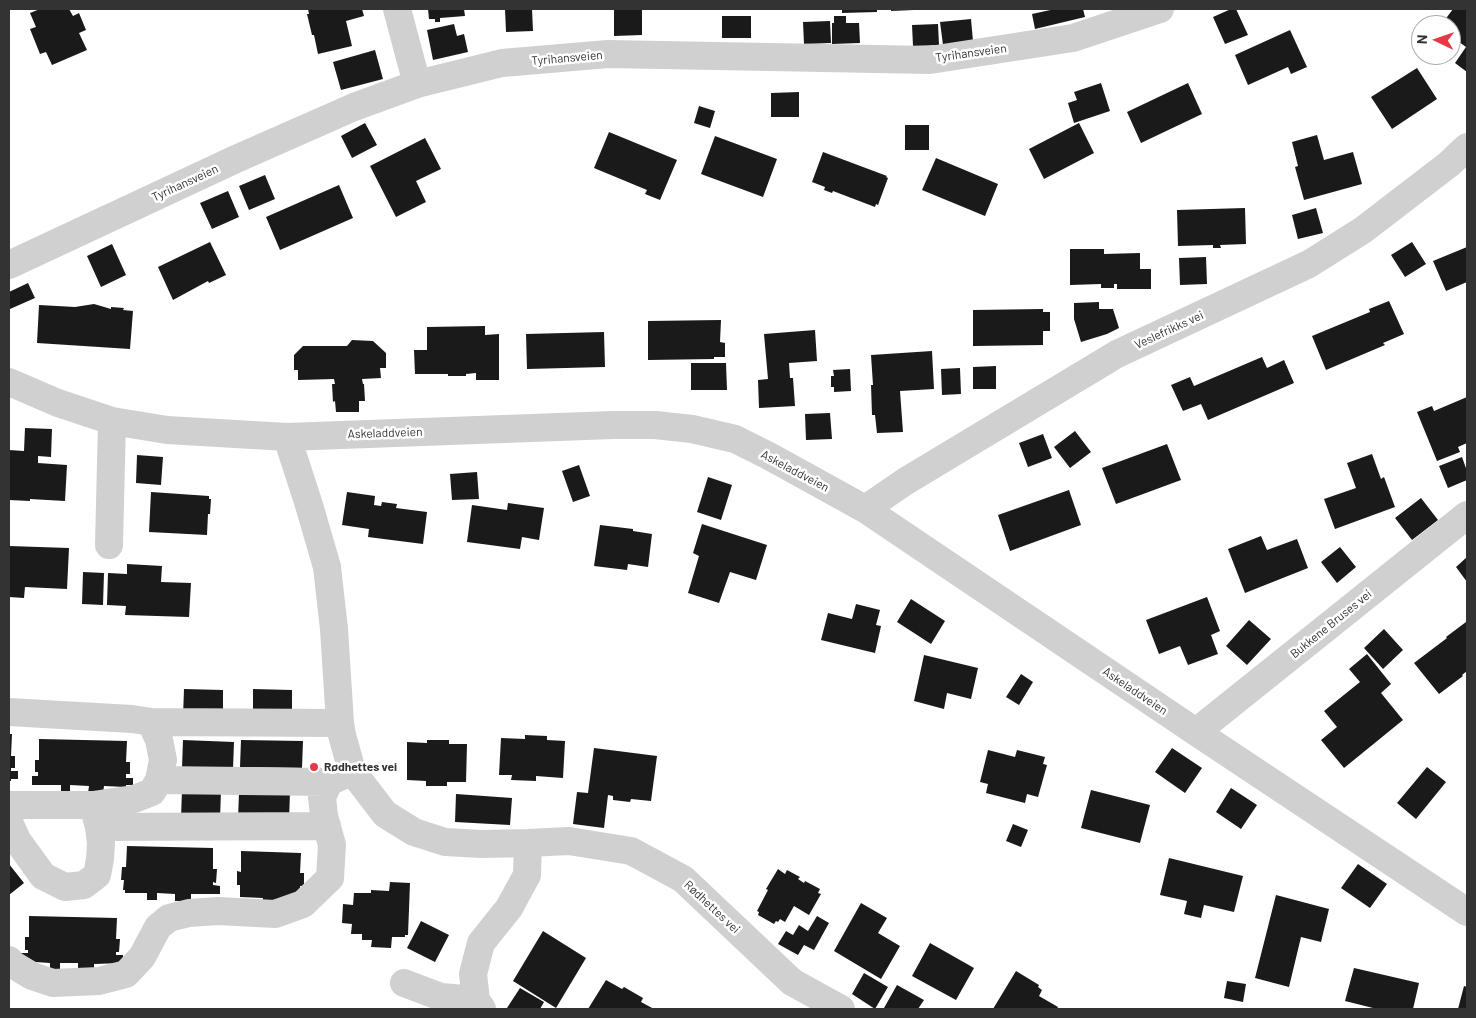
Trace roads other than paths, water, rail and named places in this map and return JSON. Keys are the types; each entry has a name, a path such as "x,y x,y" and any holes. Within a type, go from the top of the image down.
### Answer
{"street":[{"path":"397,9 417,84"},
{"name":"Tyrihansveien","path":"9,265 236,159 354,107 417,84 502,63 608,54 930,60 1073,38 1160,9"},
{"name":"Veslefrikks vei","path":"865,509 906,481 1116,354 1309,264 1364,230 1449,164 1467,147"},
{"name":"Askeladdveien","path":"9,382 58,403 112,421 167,430 287,437 613,425 692,428 735,439 865,509 1467,912"},
{"path":"109,545 112,421"},
{"name":"Rødhettes vei","path":"9,960 12,964 32,976 53,983 99,981 126,974 142,958 158,927 169,918 189,913 218,911 275,914 304,904 330,878 332,845 324,816 322,797 340,776 340,723 334,629 327,567 287,437"},
{"name":"Bukkene Bruses vei","path":"1196,732 1467,515"},
{"path":"9,712 132,719 151,722 340,723"},
{"path":"96,816 152,792 159,780 163,760 159,740 151,722"},
{"path":"159,780 340,776"},
{"name":"Rødhettes vei","path":"340,776 385,814 414,832 445,842 482,844 569,841 632,851 683,879 792,982 841,1009"},
{"path":"9,805 96,816 327,826"},
{"path":"9,822 17,840 42,876 65,887 84,885 97,875 102,843 96,816"},
{"path":"404,983 441,997 479,1005 473,974 481,943 509,908 527,875 528,843"}],"place":[{"name":"Rødhettes vei","path":"314,767"}]}
